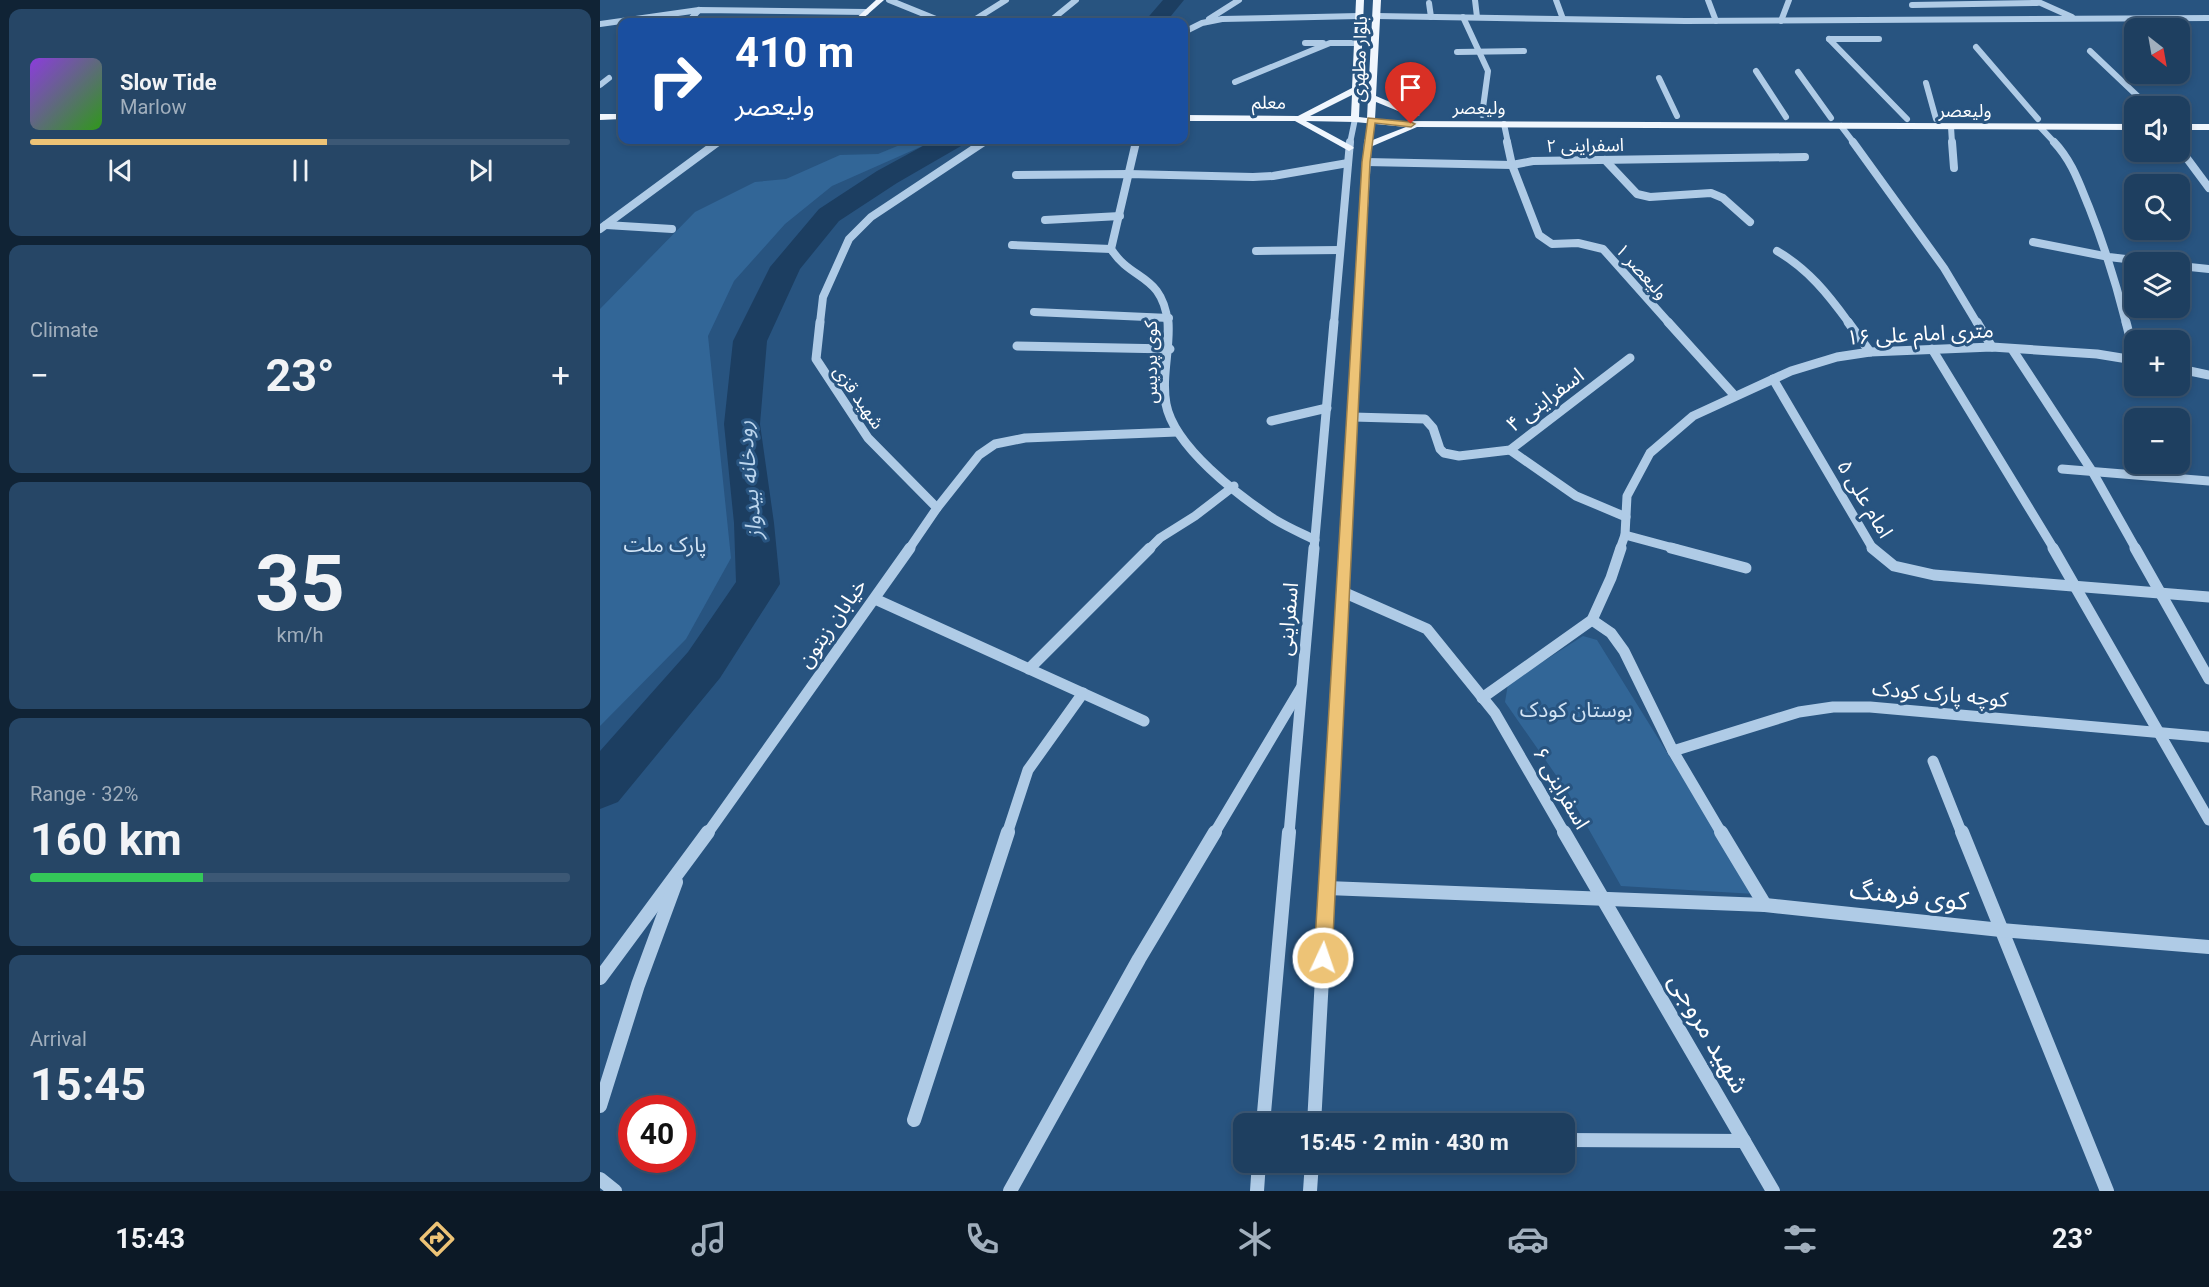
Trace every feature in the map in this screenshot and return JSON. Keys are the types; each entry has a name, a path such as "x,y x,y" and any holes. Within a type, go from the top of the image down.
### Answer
{"main road":[{"path":"859,18 880,0"},
{"name":"بلوار مطهری","path":"1355,119 1360,0"},
{"name":"بلوار مطهری","path":"1371,120 1377,0"},
{"path":"1297,119 1355,90"},
{"path":"1373,98 1416,116"},
{"name":"ولیعصر","path":"1371,120 1416,116 1482,115 1503,119 1841,126 2124,120"},
{"name":"ولیعصر","path":"1371,120 1397,124 1424,124 1503,119 1677,116 1936,119 1949,123"},
{"path":"600,117 618,117"},
{"name":"معلم","path":"1188,118 1371,120"},
{"path":"1297,119 1349,148"},
{"path":"2190,120 2209,120"},
{"name":"ولیعصر","path":"2039,123 2124,127"},
{"path":"1368,145 1424,124"},
{"path":"2190,127 2209,127"}],"street":[{"path":"889,0 934,18"},
{"path":"977,18 1006,0"},
{"path":"1054,18 1076,0"},
{"path":"1188,30 1239,0"},
{"path":"1475,0 1477,17"},
{"path":"1556,0 1563,19"},
{"path":"1708,0 1716,21"},
{"path":"1781,21 1789,0"},
{"path":"2036,1 2042,19"},
{"path":"1912,5 2036,1 2076,19"},
{"path":"1429,3 1431,17"},
{"path":"642,18 699,10 866,12"},
{"path":"692,18 699,10"},
{"path":"1202,23 1229,18 1359,16"},
{"path":"1376,16 1716,21 2209,18"},
{"path":"1463,17 1488,71 1482,115"},
{"path":"600,24 618,21"},
{"path":"1879,39 1829,39 1907,119"},
{"path":"1305,43 1357,43"},
{"path":"1235,82 1330,43"},
{"path":"1976,47 2067,156 2109,257 2128,330"},
{"path":"1457,52 1524,51"},
{"path":"2090,51 2137,96"},
{"path":"1756,71 1786,117"},
{"path":"1798,72 1831,118"},
{"path":"600,85 609,78"},
{"path":"1659,78 1677,116"},
{"path":"1926,83 1936,119"},
{"name":"اسفراینی","path":"1315,1113 1353,417 1355,206 1348,163 1355,119"},
{"name":"ولیعصر ۱","path":"1503,119 1512,165 1539,235 1552,244 1578,243 1603,249 1735,396"},
{"name":"اسفراینی","path":"1264,1113 1340,250 1355,206 1366,162 1371,120"},
{"path":"1949,123 1954,168"},
{"path":"1841,126 1944,268 1992,347"},
{"path":"603,227 717,144"},
{"name":"شهید قزی","path":"937,508 868,438 816,359 823,297 849,239 871,217 981,144"},
{"path":"1012,244 1111,249 1135,144"},
{"name":"اسفراینی ۲","path":"1366,162 1512,165 1533,161 1805,157"},
{"path":"1605,160 1637,194 1650,197 1712,193 1723,198 1750,222"},
{"path":"2190,162 2209,188"},
{"path":"1016,175 1273,176 1348,163"},
{"path":"1045,220 1120,216"},
{"path":"603,227 672,229"},
{"path":"2033,242 2124,259"},
{"name":"کوی پردیس","path":"1111,249 1122,263 1160,293 1169,318 1170,349 1165,394 1167,414 1177,432 1206,464 1275,519 1315,540"},
{"path":"1256,251 1340,250"},
{"path":"1777,251 1801,265 1870,352"},
{"path":"2190,267 2209,270"},
{"path":"1034,312 1169,318"},
{"path":"1017,346 1170,349"},
{"name":"۱۶ متری امام علی","path":"1592,620 1611,578 1625,535 1627,496 1650,453 1693,416 1773,379 1837,357 1870,352 1992,347 2097,354 2124,358"},
{"path":"1932,349 2076,586 2209,820"},
{"path":"2012,349 2092,471 2209,680"},
{"name":"اسفراینی ۴","path":"1353,417 1425,419 1433,428 1440,449 1451,456 1510,450 1630,358"},
{"path":"2190,371 2209,375"},
{"name":"امام علی ۵","path":"1773,379 1872,548 1888,562 1911,572 1934,575 2209,597"},
{"path":"1271,421 1327,408"},
{"name":"خیابان زیتون","path":"600,978 681,870 875,599 937,508 979,455 995,444 1007,440 1177,432"},
{"path":"1510,450 1576,496 1626,517"},
{"path":"2062,469 2209,481"},
{"path":"1029,669 1160,538 1195,516 1234,486"},
{"path":"1625,535 1746,568"},
{"name":"اسفراینی ۶","path":"1343,592 1427,629 1495,714 1603,899"},
{"path":"875,599 1144,721"},
{"path":"1482,698 1592,620 1611,633 1624,651 1673,751 1765,905"},
{"path":"1010,1191 1139,959 1303,685"},
{"path":"914,1120 1028,770 1083,693"},
{"name":"کوچه پارک کودک","path":"1673,751 1799,712 1833,707 1870,707 2209,737"},
{"path":"1933,761 2107,1191"},
{"path":"600,1106 638,985 681,870"},
{"name":"کوی فرهنگ","path":"1327,888 1765,905 2001,930 2209,947"},
{"name":"شهید مروجی","path":"1603,899 1773,1191"},
{"path":"1575,1140 1744,1141"},
{"path":"1257,1191 1258,1173"},
{"path":"1310,1191 1311,1173"},
{"path":"600,1179 615,1191"}],"green space":[{"name":"پارک ملت","path":"902,144 927,144 832,186 785,224 734,281 708,336 731,558 686,639 600,726 600,309 695,212 755,182 786,179 840,155 878,154"},
{"name":"بوستان کودک","path":"1583,636 1597,640 1755,894 1621,886 1567,791 1505,702 1508,684"}],"waterway":[{"name":"رودخانه بیدواز","path":"1158,18 1174,0"},
{"name":"رودخانه بیدواز","path":"600,787 704,665 758,584 754,523 742,424 750,341 786,267 829,215 887,177 945,144"}],"route":[{"path":"1323,958 1366,162 1371,120 1411,124"}]}
